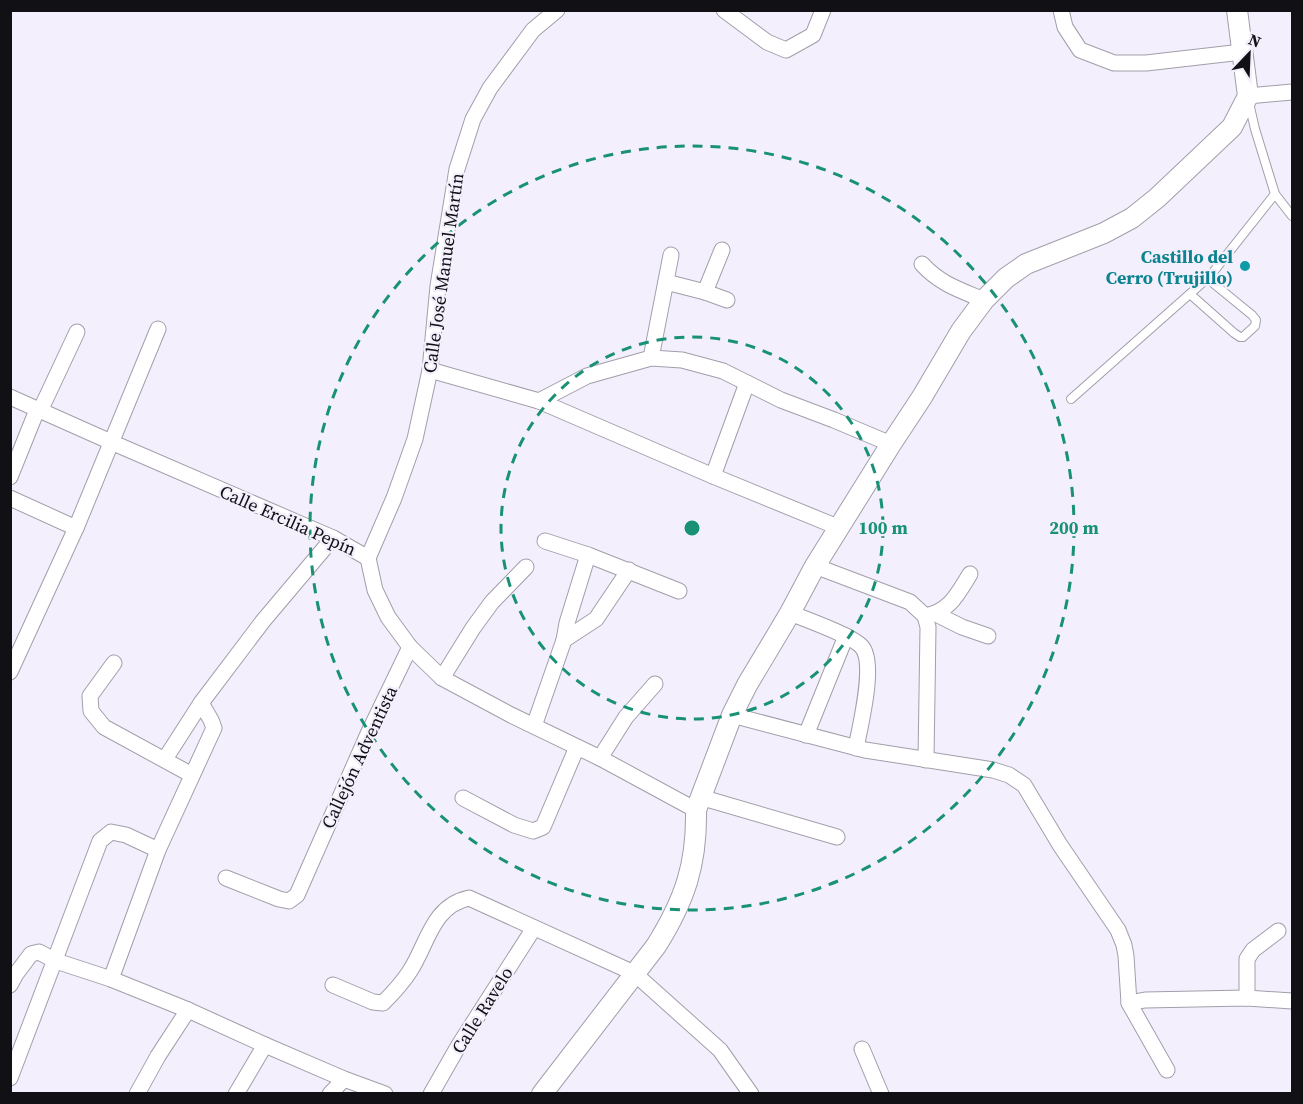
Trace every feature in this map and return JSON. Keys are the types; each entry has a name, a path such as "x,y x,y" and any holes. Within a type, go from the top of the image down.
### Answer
{"street":[{"name":"Calle José Manuel Martín","path":"368,558 394,498 415,439 430,370 438,286 457,169 473,118 490,88 533,30 557,10"},
{"path":"724,10 767,42 786,50 813,35 823,10"},
{"path":"1060,10 1065,27 1080,50 1114,63 1146,63 1242,52"},
{"path":"542,1094 656,946 672,921 688,879 693,856 698,803 732,715 815,567 961,331 984,300 1006,278 1026,264 1104,233 1132,218 1157,198 1233,127 1248,96 1237,10"},
{"path":"1248,96 1293,92"},
{"path":"705,292 722,250"},
{"path":"651,358 671,255"},
{"path":"922,264 933,276 952,287 984,300"},
{"path":"666,282 727,300"},
{"path":"10,672 76,528 158,328"},
{"path":"10,477 38,410 77,332"},
{"path":"539,401 587,376 651,358 682,360 723,371 781,400 891,444"},
{"path":"430,370 539,401 840,528"},
{"path":"713,476 747,383"},
{"name":"Calle Ercilia Pepín","path":"10,398 333,538 368,558 375,590 388,617 411,647 442,678 577,747 698,803 837,837"},
{"path":"10,498 76,528"},
{"path":"165,759 201,703 263,621 333,538"},
{"path":"545,541 629,570 679,591"},
{"path":"534,726 564,639 588,555"},
{"path":"442,678 492,602 526,567"},
{"path":"815,567 909,602 931,615 988,636"},
{"path":"564,639 596,619 629,570"},
{"path":"931,615 945,609 952,602 970,574"},
{"path":"790,613 846,636 862,646 868,673 856,748"},
{"path":"927,760 928,627 931,615"},
{"path":"806,735 846,636"},
{"name":"Callejón Adventista","path":"226,878 279,899 289,901 297,896 368,734 411,647"},
{"path":"114,663 90,696 91,711 104,727 192,775"},
{"path":"600,758 626,717 655,684"},
{"path":"111,979 158,850 214,728 201,703"},
{"path":"732,715 856,748 993,770 1009,775 1024,785 1060,845 1118,930 1126,956 1129,1003 1167,1070"},
{"path":"463,798 514,825 533,831 543,827 577,747"},
{"path":"10,1078 100,841 111,832 126,835 158,850"},
{"path":"333,985 373,1002 383,1003 393,994 411,970 438,916 458,900 469,898 634,973 720,1050 751,1094"},
{"name":"Calle Ravelo","path":"431,1094 459,1045 534,928"},
{"path":"1247,998 1247,960 1253,950 1278,931"},
{"path":"10,985 31,954 39,952 56,961 111,979 189,1010 344,1079 385,1094"},
{"path":"1129,1003 1145,1000 1247,998 1293,1001"},
{"path":"138,1094 158,1056 189,1010"},
{"path":"236,1094 265,1045"},
{"path":"862,1049 881,1094"},
{"path":"330,1094 344,1079"}],"lane":[{"path":"1248,96 1255,129 1275,194 1293,216"},
{"path":"1071,399 1208,279 1275,194"},
{"path":"1190,294 1240,338 1243,337 1255,326 1256,320 1208,279"}],"place":[{"name":"Castillo del Cerro (Trujillo)","path":"1245,266"}]}
